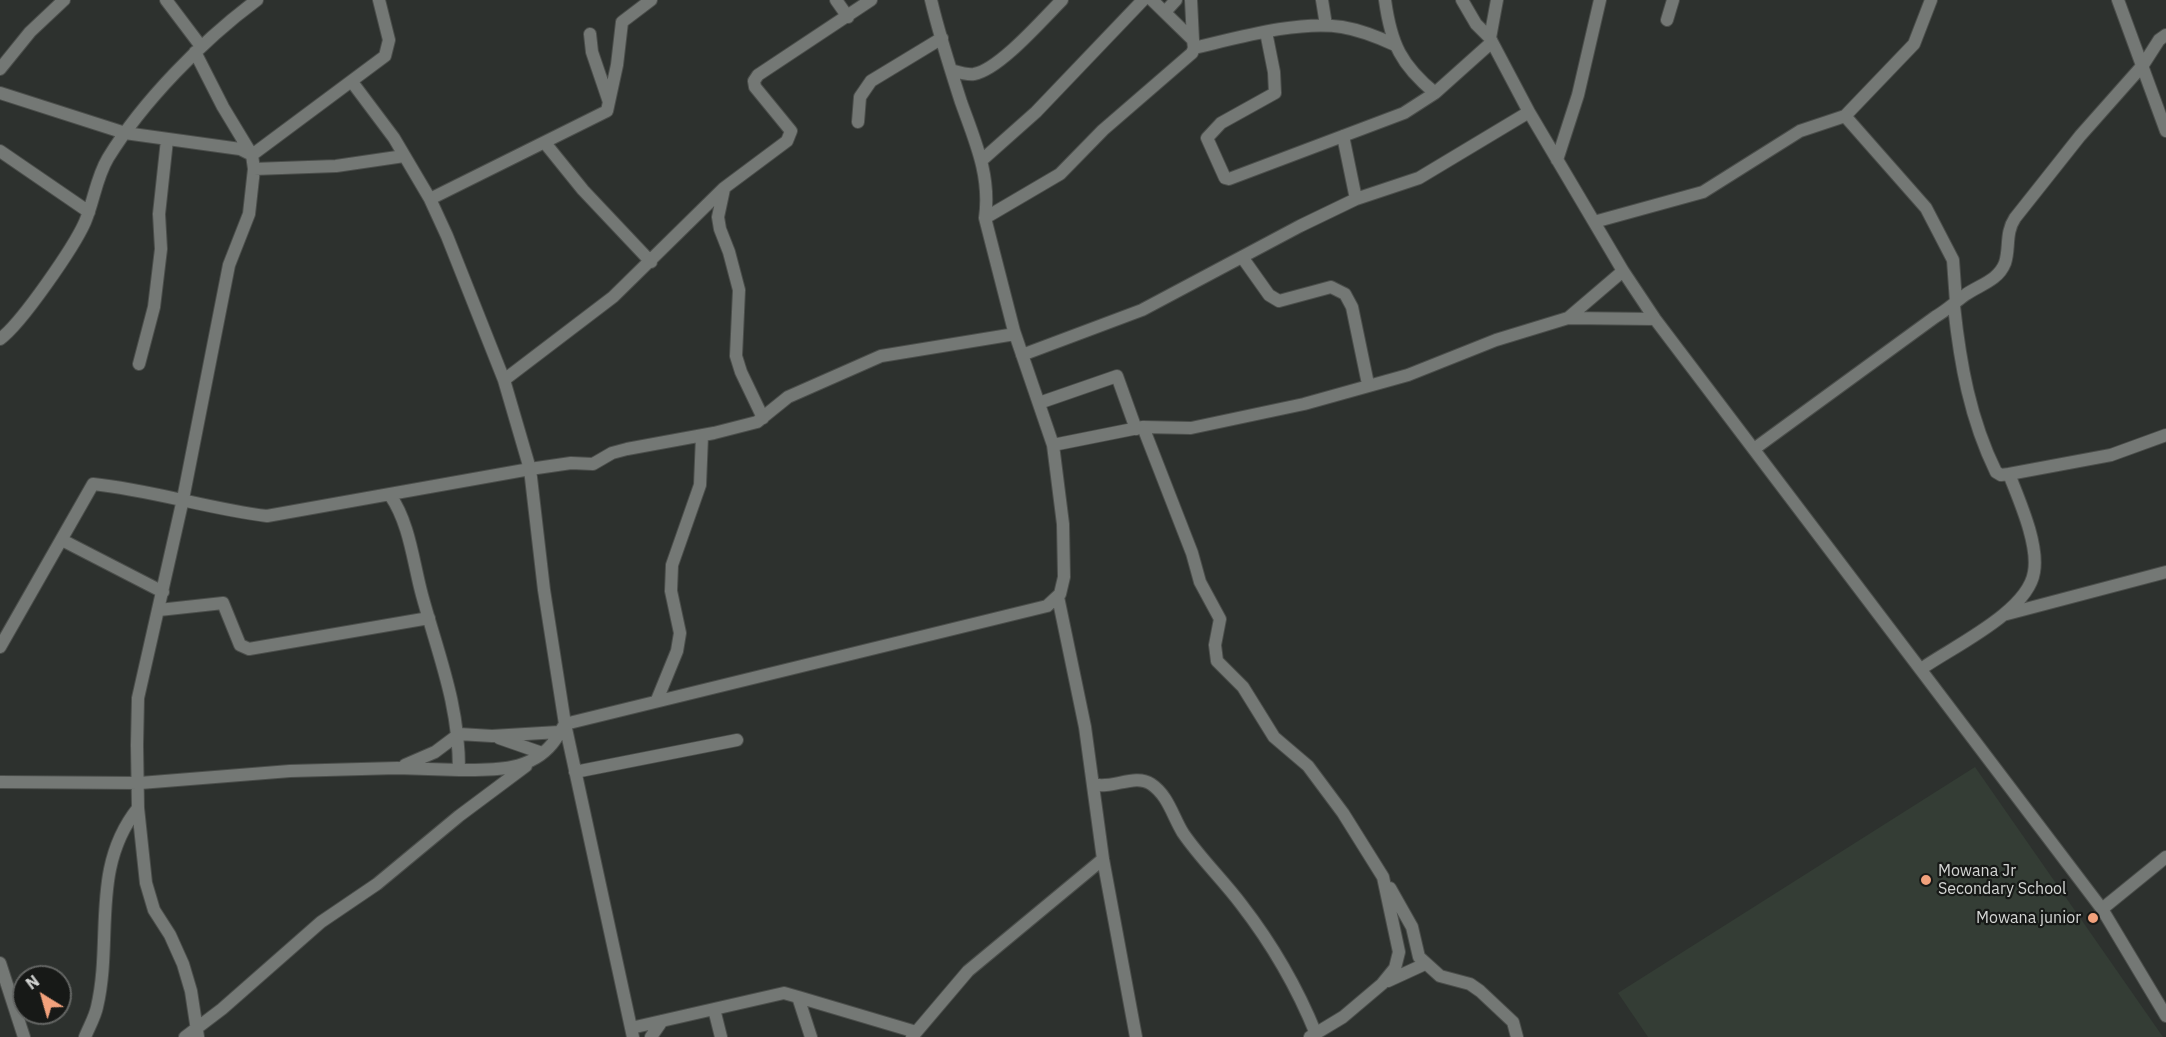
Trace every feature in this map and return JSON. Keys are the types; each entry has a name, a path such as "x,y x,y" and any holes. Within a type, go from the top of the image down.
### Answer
{"street":[{"path":"0,69 30,32 64,0"},
{"path":"166,0 198,49 223,107 252,154 254,169 249,214 229,266 183,499 138,698 140,783 138,808 146,883 154,910 170,935 183,964 191,991 197,1033"},
{"path":"0,339 16,326 84,225 95,185 107,159 125,133 198,49 256,0"},
{"path":"252,154 385,56 389,40 379,0"},
{"path":"430,199 601,116 610,104 622,22 651,0"},
{"path":"836,0 848,17"},
{"path":"504,380 613,297 724,188 790,137 791,131 755,87 754,81 758,75 871,0"},
{"path":"951,70 976,74 993,64 1015,48 1062,0"},
{"path":"982,160 1036,112 1143,0"},
{"path":"1152,0 1193,44"},
{"path":"1165,12 1176,0"},
{"path":"985,218 1060,174 1103,130 1184,60 1193,44 1191,0"},
{"path":"1322,0 1326,26"},
{"path":"1385,0 1395,45 1405,65 1435,93"},
{"path":"1462,0 1476,24 1491,40 1557,160 1623,271 1655,319 2102,909 2166,1017"},
{"path":"1266,32 1274,72 1275,93 1234,114 1207,138 1221,174 1229,179 1404,113 1435,93 1491,40 1497,0"},
{"path":"1557,160 1578,96 1600,0"},
{"path":"1667,20 1673,0"},
{"path":"1594,222 1703,192 1800,131 1845,116 1914,44 1931,0"},
{"path":"2118,0 2166,131"},
{"path":"397,768 435,752 459,734 492,736 562,728 657,700 1047,606 1058,597 1064,586 1065,555 1053,445 1015,334 985,218 988,200 982,160 930,1"},
{"path":"1193,44 1266,32 1326,26 1352,29 1395,45"},
{"path":"590,34 592,52 610,104"},
{"path":"1754,449 1935,317 1991,281 2004,266 2010,227 2015,218 2080,136 2143,65 2159,40 2166,35"},
{"path":"858,122 860,97 871,81 942,38"},
{"path":"352,82 404,156 430,199 504,380 530,469 562,728 575,772 632,1033 662,1021 776,994 798,997 914,1034 968,971 1103,859"},
{"path":"0,93 125,133 240,149 252,154"},
{"path":"1022,355 1142,310 1242,256 1356,199 1419,178 1529,112"},
{"path":"1845,116 1926,208 1953,260 1957,343 1972,410 1996,472 2001,475 2009,474 2111,455 2166,435"},
{"path":"1342,136 1356,199"},
{"path":"139,364 154,307 159,272 161,249 159,214 167,140"},
{"path":"545,143 583,190 651,262"},
{"path":"0,151 89,212"},
{"path":"254,169 336,166 404,156"},
{"path":"724,188 718,217 739,290 736,356 741,372 763,418"},
{"path":"703,210 718,217"},
{"path":"1242,256 1269,295 1279,301 1331,287 1345,294 1353,307 1368,384"},
{"path":"1568,318 1623,271"},
{"path":"1053,445 1140,428 1191,428 1304,404 1368,384 1408,375 1496,340 1568,318 1655,319"},
{"path":"0,647 93,484 183,499 240,513 267,516 530,469 571,463 593,464 612,453 627,449 741,427 763,418 788,397 881,356 1015,334"},
{"path":"1040,403 1117,376 1192,553 1200,582 1220,619 1215,645 1217,661 1243,687 1274,736 1308,766 1343,813 1412,927 1414,948 1425,964 1440,976 1470,984 1480,991 1513,1022 1517,1037"},
{"path":"657,700 677,651 680,633 671,591 672,565 700,485 702,435"},
{"path":"1921,669 2002,615 2026,593 2034,570 2026,523 2009,474"},
{"path":"402,512 405,492"},
{"path":"390,495 402,512 429,618 449,681 459,734 459,770"},
{"path":"62,540 163,592"},
{"path":"2002,615 2166,572"},
{"path":"1058,597 1085,727 1103,859 1136,1037"},
{"path":"159,610 224,603 240,645 249,649 429,618"},
{"path":"185,1037 197,1033 321,922 377,884 459,816 537,757 562,728"},
{"path":"492,736 537,757"},
{"path":"575,772 736,740"},
{"path":"0,782 140,783 290,771 508,768 537,757"},
{"path":"1093,784 1109,786 1142,781 1150,783 1163,795 1184,833 1242,904 1267,941 1300,994 1313,1035 1343,1017 1382,984 1395,968 1399,952 1383,877"},
{"path":"85,1037 97,1008 104,898 118,838 138,808"},
{"path":"2102,909 2166,857"},
{"path":"0,963 24,1037"},
{"path":"1382,984 1407,970 1425,964"},
{"path":"798,997 811,1037"},
{"path":"714,1009 721,1037"},
{"path":"651,1037 662,1021"}],"shaded area":[{"name":"Mowana Jr Secondary School","path":"1975,767 2163,1037 1648,1037 1618,993"}],"place":[{"name":"Mowana Jr Secondary School","path":"1926,880"},
{"name":"Mowana junior","path":"2093,918"}]}
